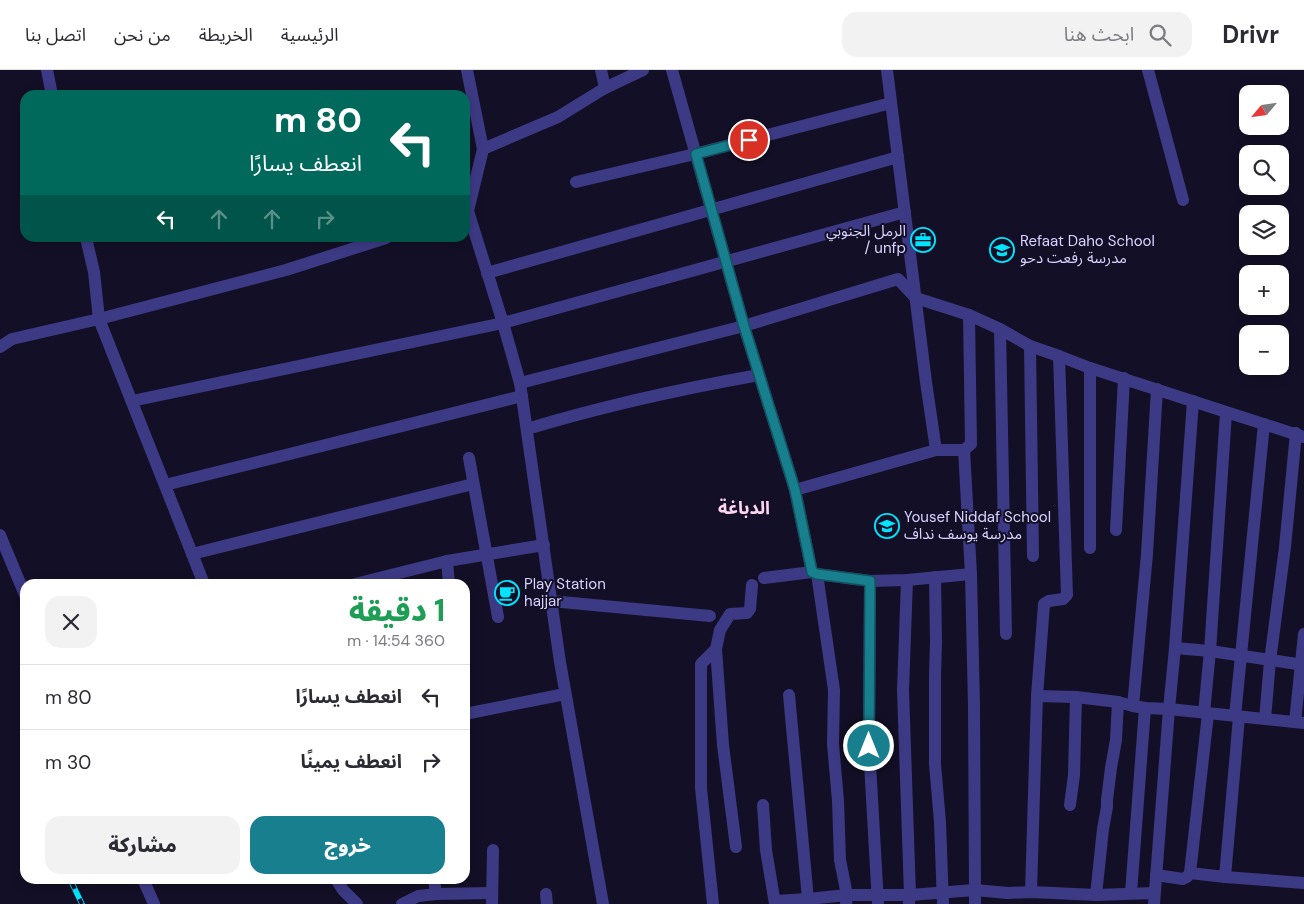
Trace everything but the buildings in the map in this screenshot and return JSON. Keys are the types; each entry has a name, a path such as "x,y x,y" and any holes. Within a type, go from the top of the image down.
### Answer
{"street":[{"path":"48,70 51,90"},
{"path":"467,70 484,149 470,198"},
{"path":"601,70 606,88"},
{"path":"484,149 558,117 606,88 643,70"},
{"path":"672,70 758,375 795,490 815,573 834,690 833,744 838,801 840,860 846,900"},
{"path":"887,70 936,450"},
{"path":"1148,70 1183,200"},
{"path":"576,182 696,154 891,103"},
{"path":"487,273 898,157"},
{"path":"132,401 503,323 905,212"},
{"path":"470,224 503,323 520,383 565,694 603,904"},
{"path":"87,242 94,272 99,319 202,579"},
{"path":"0,347 12,338 99,319 286,270 374,242"},
{"path":"520,383 744,326 898,279 916,298 969,315 1000,329 1030,346 1226,413 1300,435 1270,661 1265,719"},
{"path":"795,490 936,450 964,450 971,444 969,315"},
{"path":"1000,329 1006,634"},
{"path":"1030,346 1033,556"},
{"path":"1036,896 1037,696 1044,604 1049,601 1063,599 1067,595 1059,356"},
{"path":"1090,368 1090,548"},
{"path":"527,429 646,397 758,375"},
{"path":"1116,530 1124,378"},
{"path":"1131,894 1147,554 1158,389"},
{"path":"165,485 522,396"},
{"path":"762,805 766,850 775,902 808,899 944,899 975,890 1007,898 1131,894 1154,899 1168,709 1176,648 1193,401"},
{"path":"1156,875 1183,879 1187,878 1190,873 1206,713 1226,413"},
{"path":"1225,877 1242,656 1264,424"},
{"path":"964,450 971,574 975,904"},
{"path":"468,458 498,617"},
{"path":"192,554 474,484"},
{"path":"0,535 20,583"},
{"path":"375,579 447,561 544,545"},
{"path":"447,561 449,579"},
{"path":"764,578 815,573 870,581 907,580 971,574"},
{"path":"935,578 935,764 944,899"},
{"path":"907,580 903,690 909,900"},
{"path":"870,581 869,746 878,900"},
{"path":"736,847 723,745 716,649 720,630 730,614 747,613 750,609 752,585"},
{"path":"551,601 710,616"},
{"path":"1037,696 1076,697 1118,702 1139,707 1300,723 1304,634"},
{"path":"1176,648 1210,651 1302,665"},
{"path":"713,904 702,788 701,664 716,649"},
{"path":"470,713 565,694"},
{"path":"789,695 808,899"},
{"path":"1070,805 1074,775 1076,697"},
{"path":"1096,895 1103,829 1116,740 1118,702"},
{"path":"402,904 418,896 436,894 492,898 493,850"},
{"path":"1190,873 1304,883"},
{"path":"145,884 154,904"},
{"path":"339,884 357,904"},
{"path":"435,884 436,894"}],"railway":[{"path":"72,884 82,904"}],"place":[{"name":"الرمل الجنوبي / unfp","path":"923,240"},
{"name":"Refaat Daho School مدرسة رفعت دحو","path":"1002,250"},
{"name":"Yousef Niddaf School مدرسة يوسف نداف","path":"887,526"},
{"name":"Play Station hajjar","path":"507,593"}],"district":[{"name":"الدباغة","path":"744,508"}],"route":[{"path":"749,140 696,154 758,375 795,490 812,572 870,581 869,746"}]}
